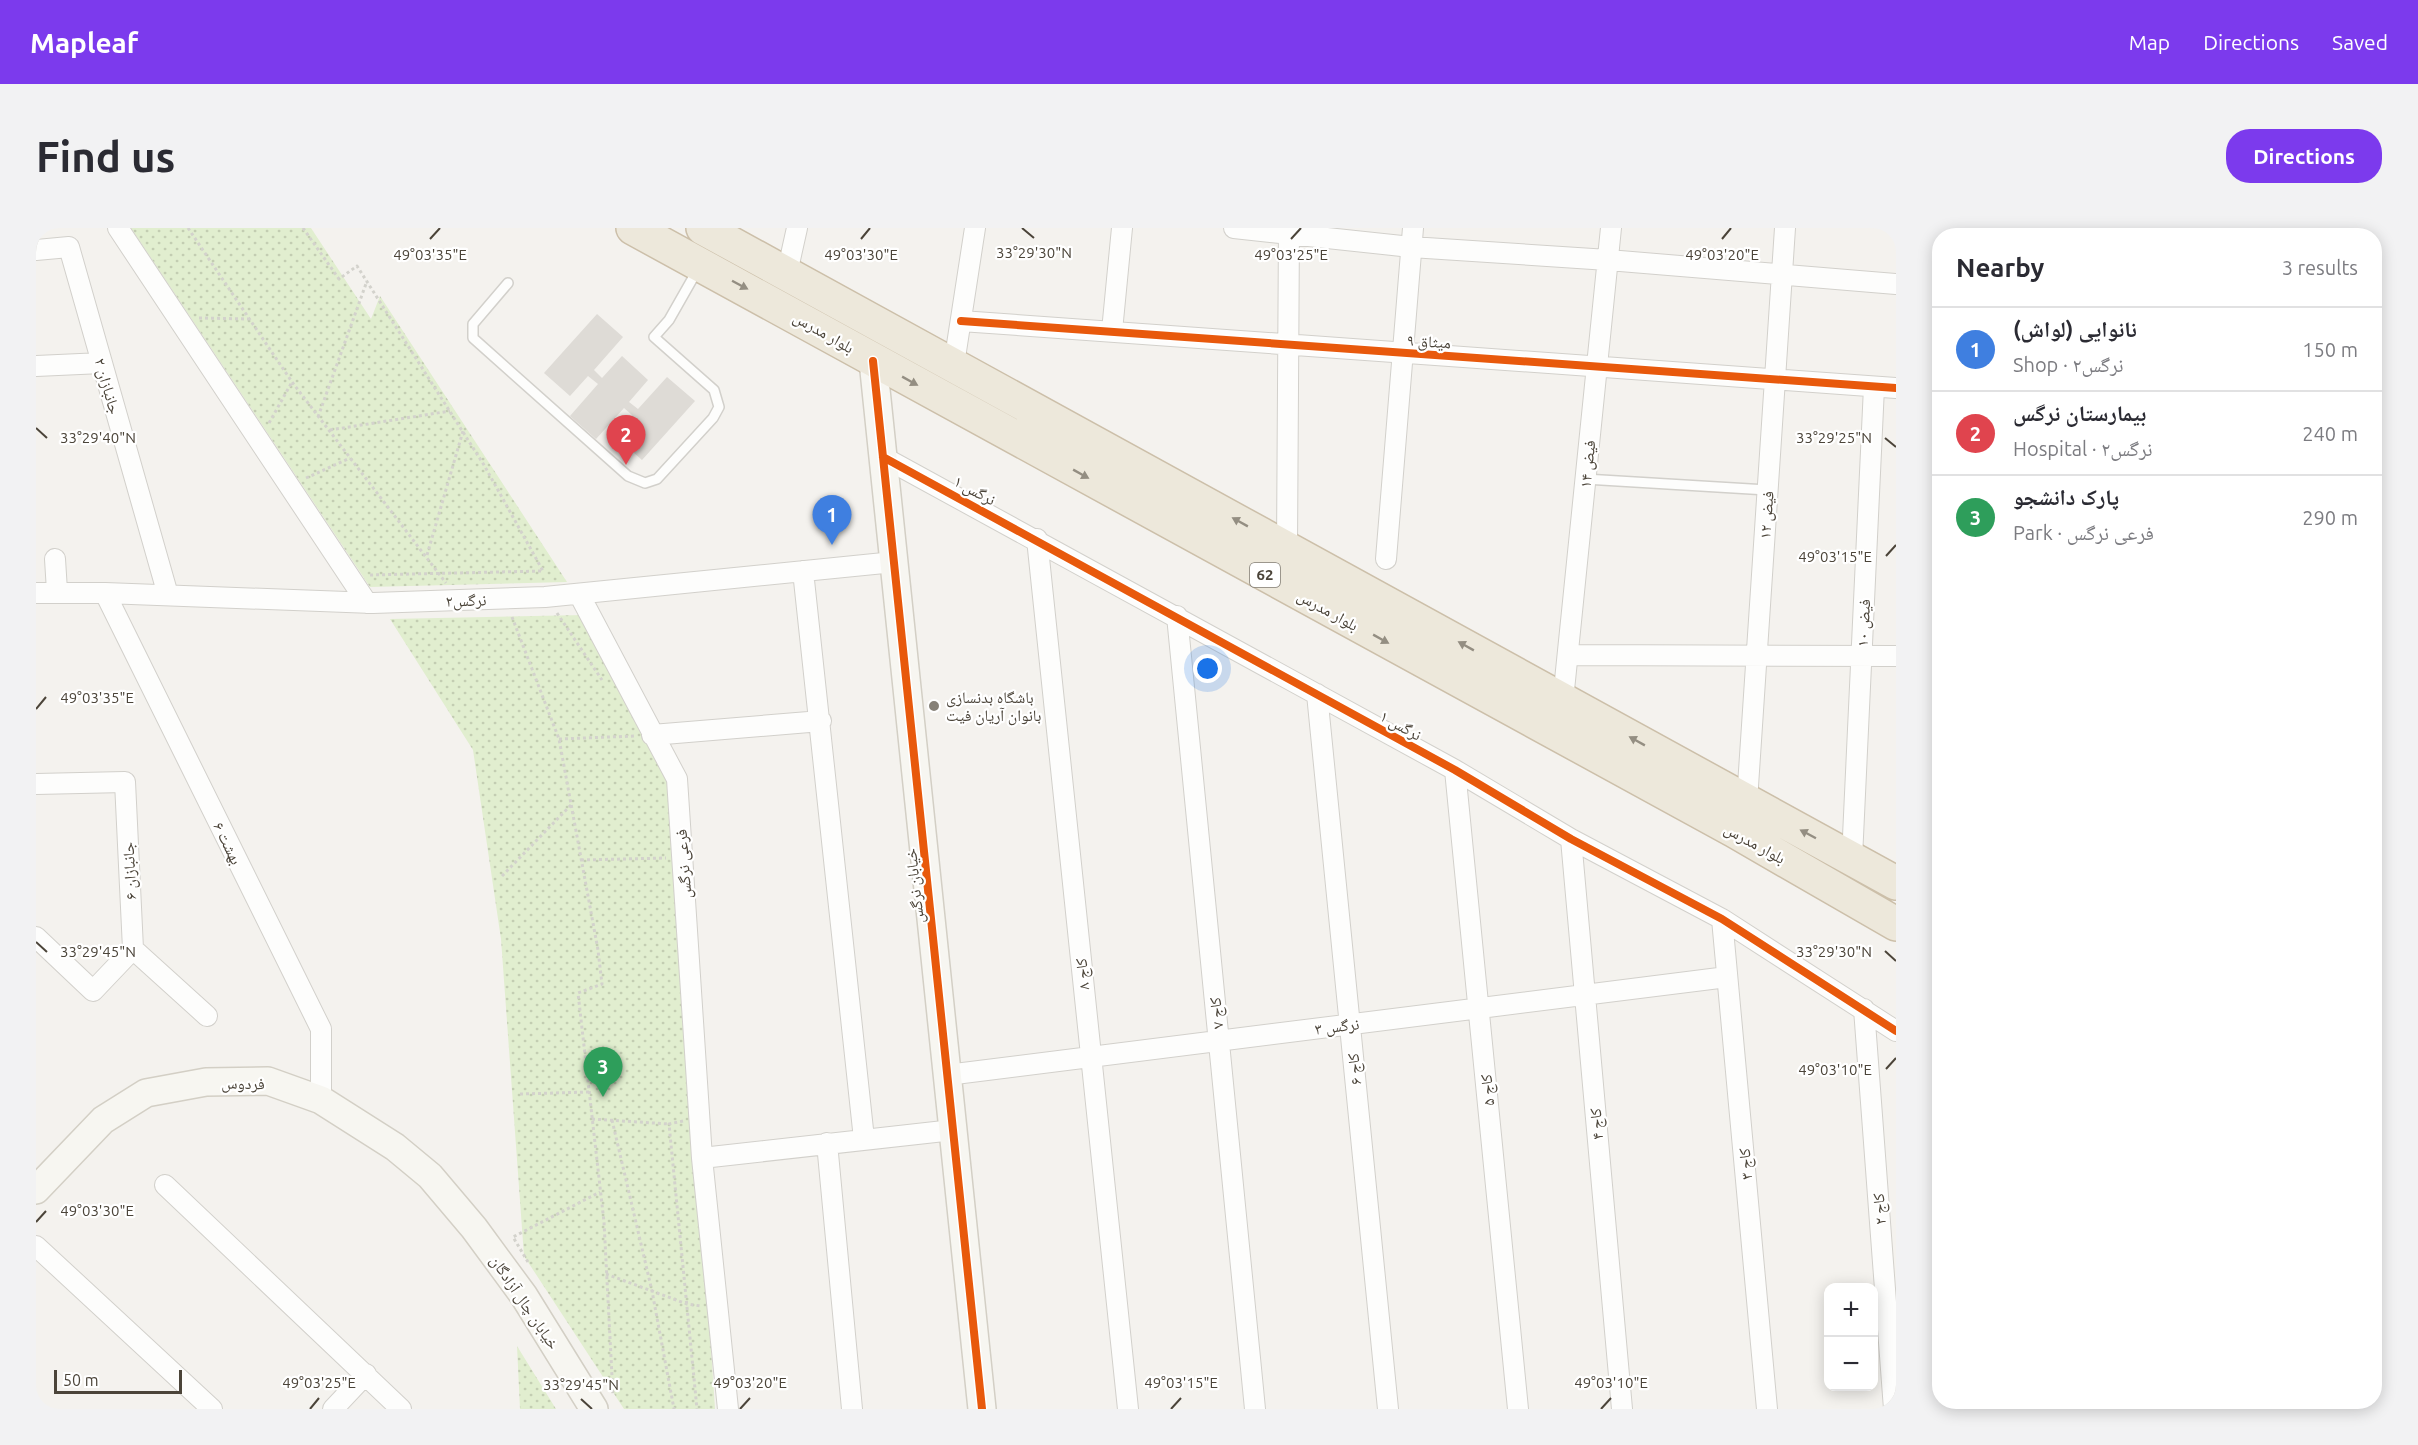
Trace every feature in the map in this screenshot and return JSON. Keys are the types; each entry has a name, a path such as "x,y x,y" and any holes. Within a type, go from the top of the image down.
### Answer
{"highway":[{"name":"بلوار مدرس","path":"633,228 1753,841 1896,924"},
{"name":"بلوار مدرس","path":"703,228 1896,883"}],"street":[{"path":"118,228 259,436 367,603"},
{"path":"787,273 797,228"},
{"path":"954,364 975,228"},
{"path":"1112,332 1122,228"},
{"path":"1234,228 1412,237 1608,260 1896,284"},
{"name":"فیض ۱۴","path":"1563,700 1611,228"},
{"name":"فیض ۱۲","path":"1747,801 1785,228"},
{"path":"1287,548 1289,230"},
{"path":"1386,560 1412,237"},
{"name":"جانبازان ۲","path":"36,250 69,247 168,595"},
{"name":"میثاق ۹","path":"961,321 1896,388"},
{"name":"خیابان نرگس","path":"873,361 982,1409"},
{"path":"36,366 102,363"},
{"name":"فیض ۱۰","path":"1852,858 1874,387"},
{"name":"نرگس ۱","path":"883,457 1037,538 1455,770 1571,839 1722,919 1896,1031"},
{"name":"کاج ۸","path":"1037,538 1128,1409"},
{"path":"55,559 57,591"},
{"name":"نرگس۲","path":"36,593 105,592 367,603 456,600 579,594 894,562"},
{"path":"804,571 864,1139"},
{"name":"بهشت ۶","path":"105,592 321,1029 321,1100"},
{"name":"فرعی نرگس","path":"579,594 652,735 677,778 702,1158 728,1409"},
{"name":"کاج ۷","path":"1177,616 1255,1409"},
{"path":"1568,655 1896,656"},
{"name":"کاج ۶","path":"1317,694 1388,1409"},
{"path":"652,735 821,721"},
{"name":"کاج ۵","path":"1455,770 1518,1409"},
{"name":"جانبازان ۶","path":"36,784 125,782 133,950"},
{"name":"کاج ۴","path":"1571,839 1622,1409"},
{"name":"کاج ۳","path":"1722,919 1767,1409"},
{"path":"36,937 93,991 133,950 207,1016"},
{"name":"نرگس ۳","path":"947,1075 1727,977"},
{"name":"کاج ۲","path":"1864,1009 1894,1409"},
{"name":"فردوس","path":"36,1190 103,1120 146,1093 206,1082 268,1081 321,1100 395,1147 430,1176 474,1228"},
{"path":"702,1158 735,1152 953,1130"},
{"path":"827,1143 852,1409"},
{"path":"165,1185 401,1409"},
{"name":"خیابان چال آزادگان","path":"474,1228 524,1296 595,1406"},
{"path":"36,1246 212,1409"},
{"path":"333,1409 366,1374"}],"lane":[{"path":"508,283 473,324 473,338 628,477 645,483 657,479 713,418 719,407 714,390 654,337 669,320 701,264"},
{"path":"1585,478 1767,490"}],"path":[{"path":"188,228 292,382 441,573 456,600"},
{"path":"303,228 339,279 357,266 463,431 543,571 362,575"},
{"path":"318,417 367,281"},
{"path":"178,317 248,318"},
{"path":"259,436 264,433 292,382"},
{"path":"329,430 450,411"},
{"path":"427,555 463,431"},
{"path":"290,484 351,458"},
{"path":"554,608 607,687"},
{"path":"509,609 559,739 602,984 578,993 600,1192 606,1274 595,1406"},
{"path":"559,739 640,736 633,726"},
{"path":"502,876 571,805"},
{"path":"581,860 682,856"},
{"path":"520,1094 589,1092"},
{"path":"592,1119 669,1124 689,1119"},
{"path":"612,1120 652,1290 674,1409"},
{"path":"669,1124 697,1409"},
{"path":"531,1267 513,1237 600,1192"},
{"path":"606,1274 687,1304 718,1309"}],"green space":[{"path":"131,228 311,228 371,319 380,296 567,582 370,587"},
{"path":"585,615 673,778 715,1409 624,1409 524,1256 501,939 473,750 390,619"},
{"path":"517,1346 556,1409 520,1409"}],"building":[{"path":"597,314 623,337 594,370 602,378 622,356 648,380 629,402 638,409 667,377 695,401 642,460 614,435 632,415 624,408 596,439 570,416 598,384 588,376 570,396 544,373"}],"cycle path":[{"path":"961,321 1896,388"},
{"path":"873,361 982,1409"},
{"path":"883,457 1455,770 1571,839 1722,919 1896,1031"}],"place":[{"name":"بیمارستان نرگس","path":"626,465"},
{"name":"نانوایی (لواش)","path":"832,545"},
{"name":"باشگاه بدنسازی بانوان آریان فیت","path":"934,706"},
{"name":"پارک دانشجو","path":"603,1097"}]}
